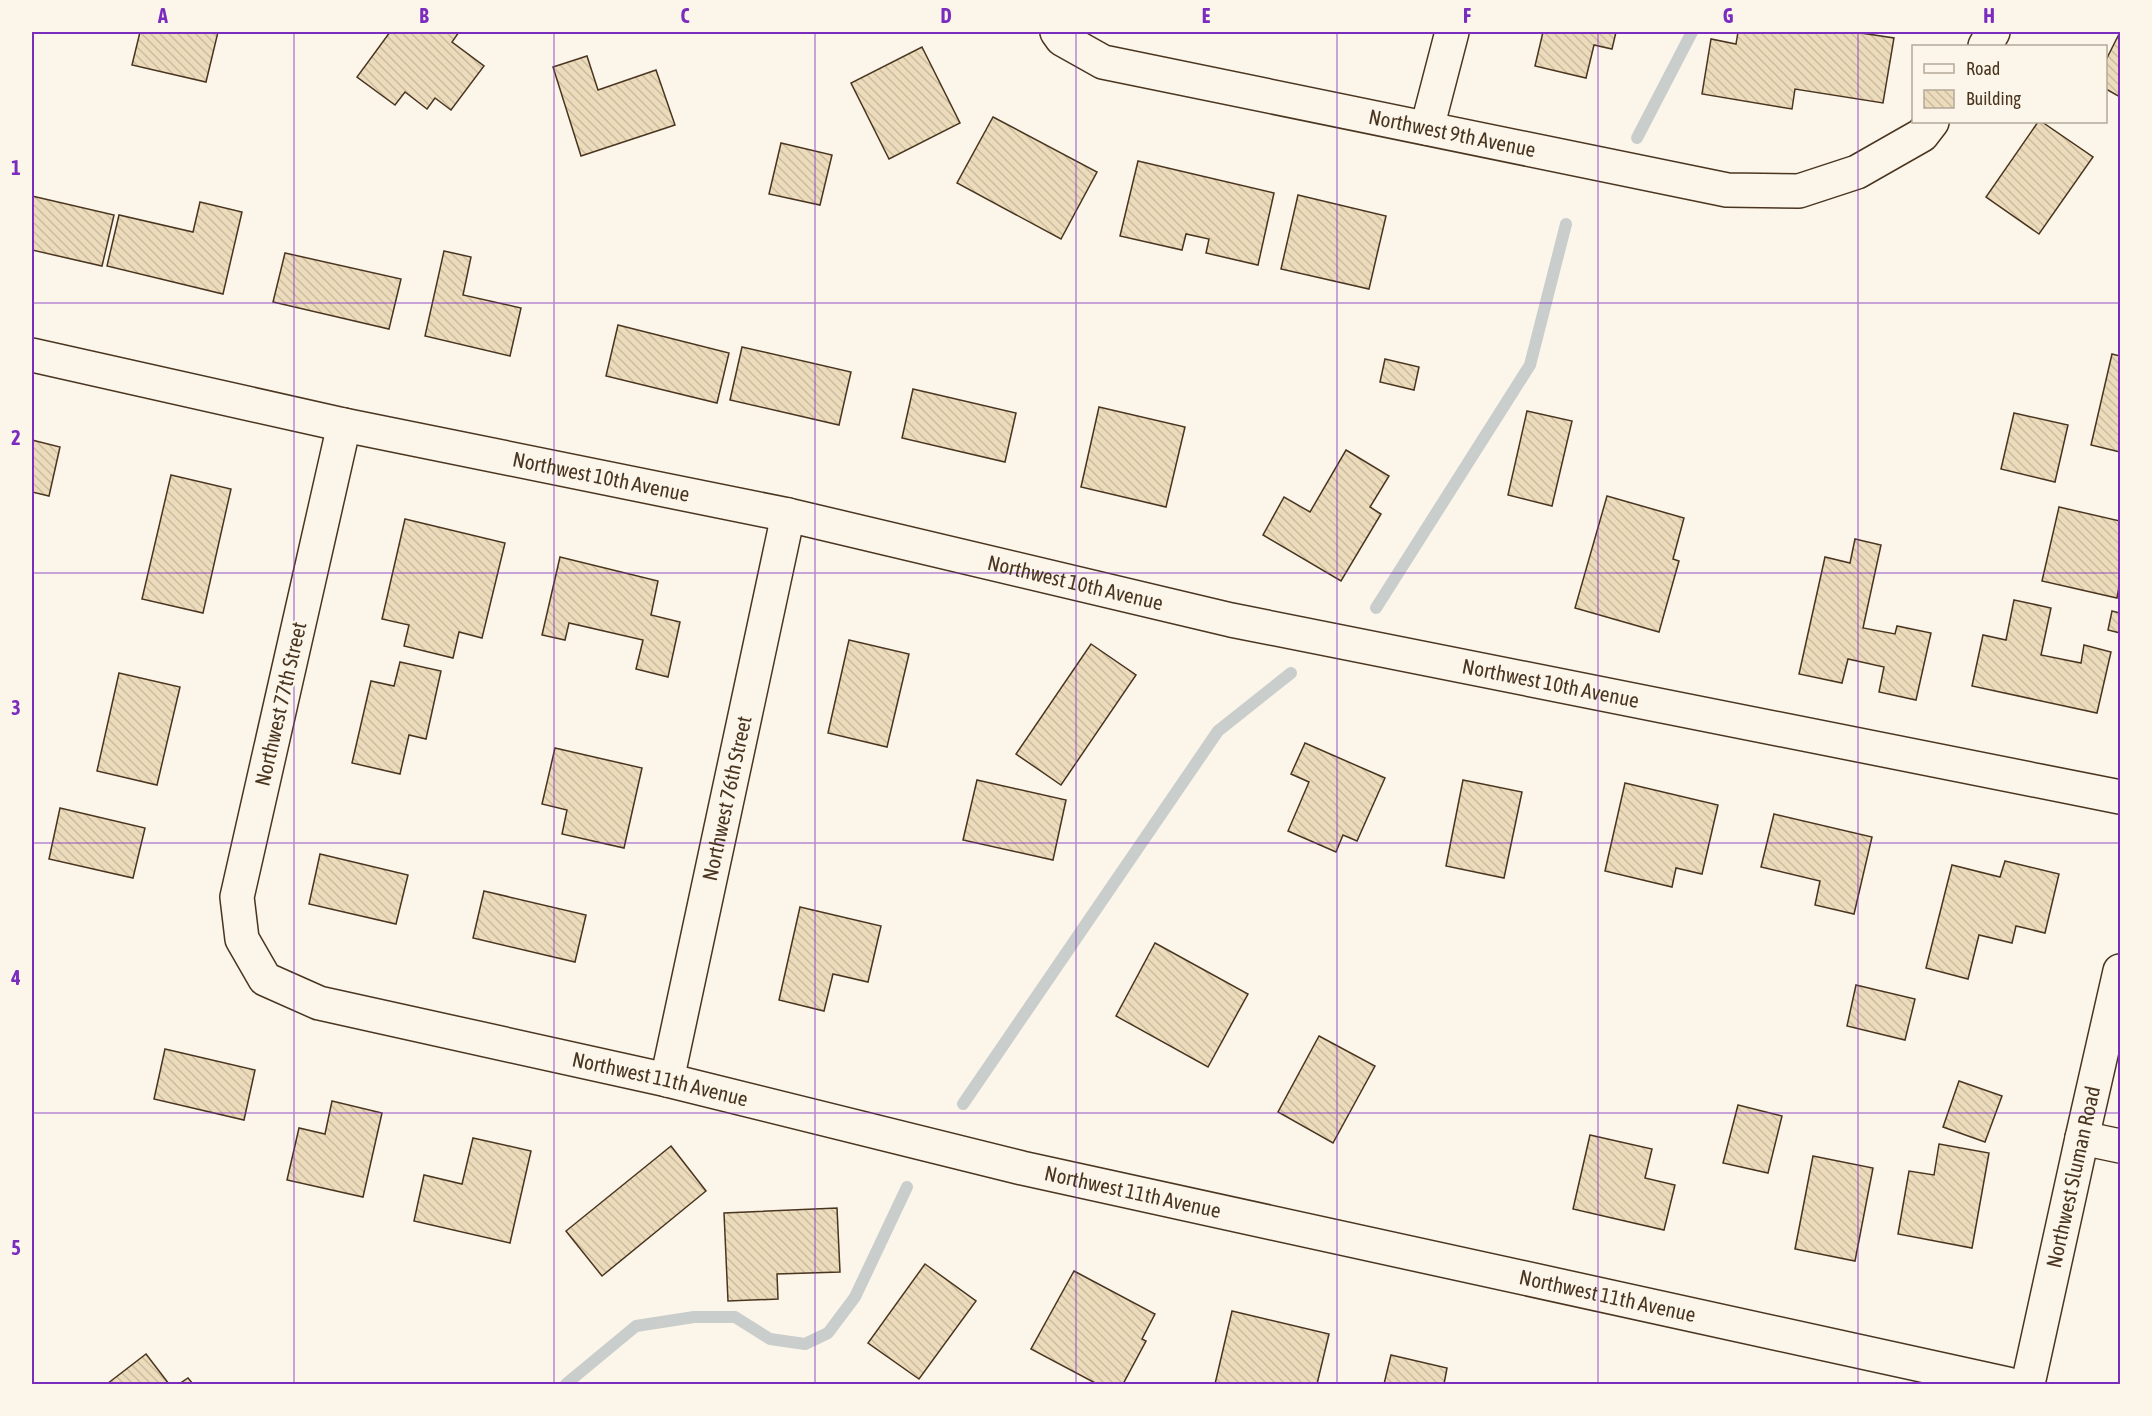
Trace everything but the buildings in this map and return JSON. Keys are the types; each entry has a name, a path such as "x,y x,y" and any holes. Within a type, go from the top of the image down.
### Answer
{"street":[{"name":"Northwest 9th Avenue","path":"1057,32 1062,39 1103,62 1727,190 1799,191 1857,172 1922,135 1931,123"},
{"path":"1427,128 1452,32"},
{"name":"Northwest 10th Avenue","path":"32,356 344,424 788,515 1231,620 2121,797"},
{"name":"Northwest 77th Street","path":"265,979 242,939 237,897 344,424"},
{"name":"Northwest 76th Street","path":"667,1080 788,515"},
{"name":"Northwest Sluman Road","path":"2028,1384 2121,970"},
{"name":"Northwest 11th Avenue","path":"265,979 319,1003 667,1080 1022,1168 2008,1384"},
{"path":"2082,1138 2121,1146"}],"waterway":[{"path":"1637,138 1692,32"},
{"path":"1376,608 1530,365 1566,224"},
{"path":"963,1104 1218,731 1291,673"},
{"path":"566,1384 636,1326 694,1317 735,1317 770,1339 805,1344 828,1333 855,1297 907,1187"}]}
